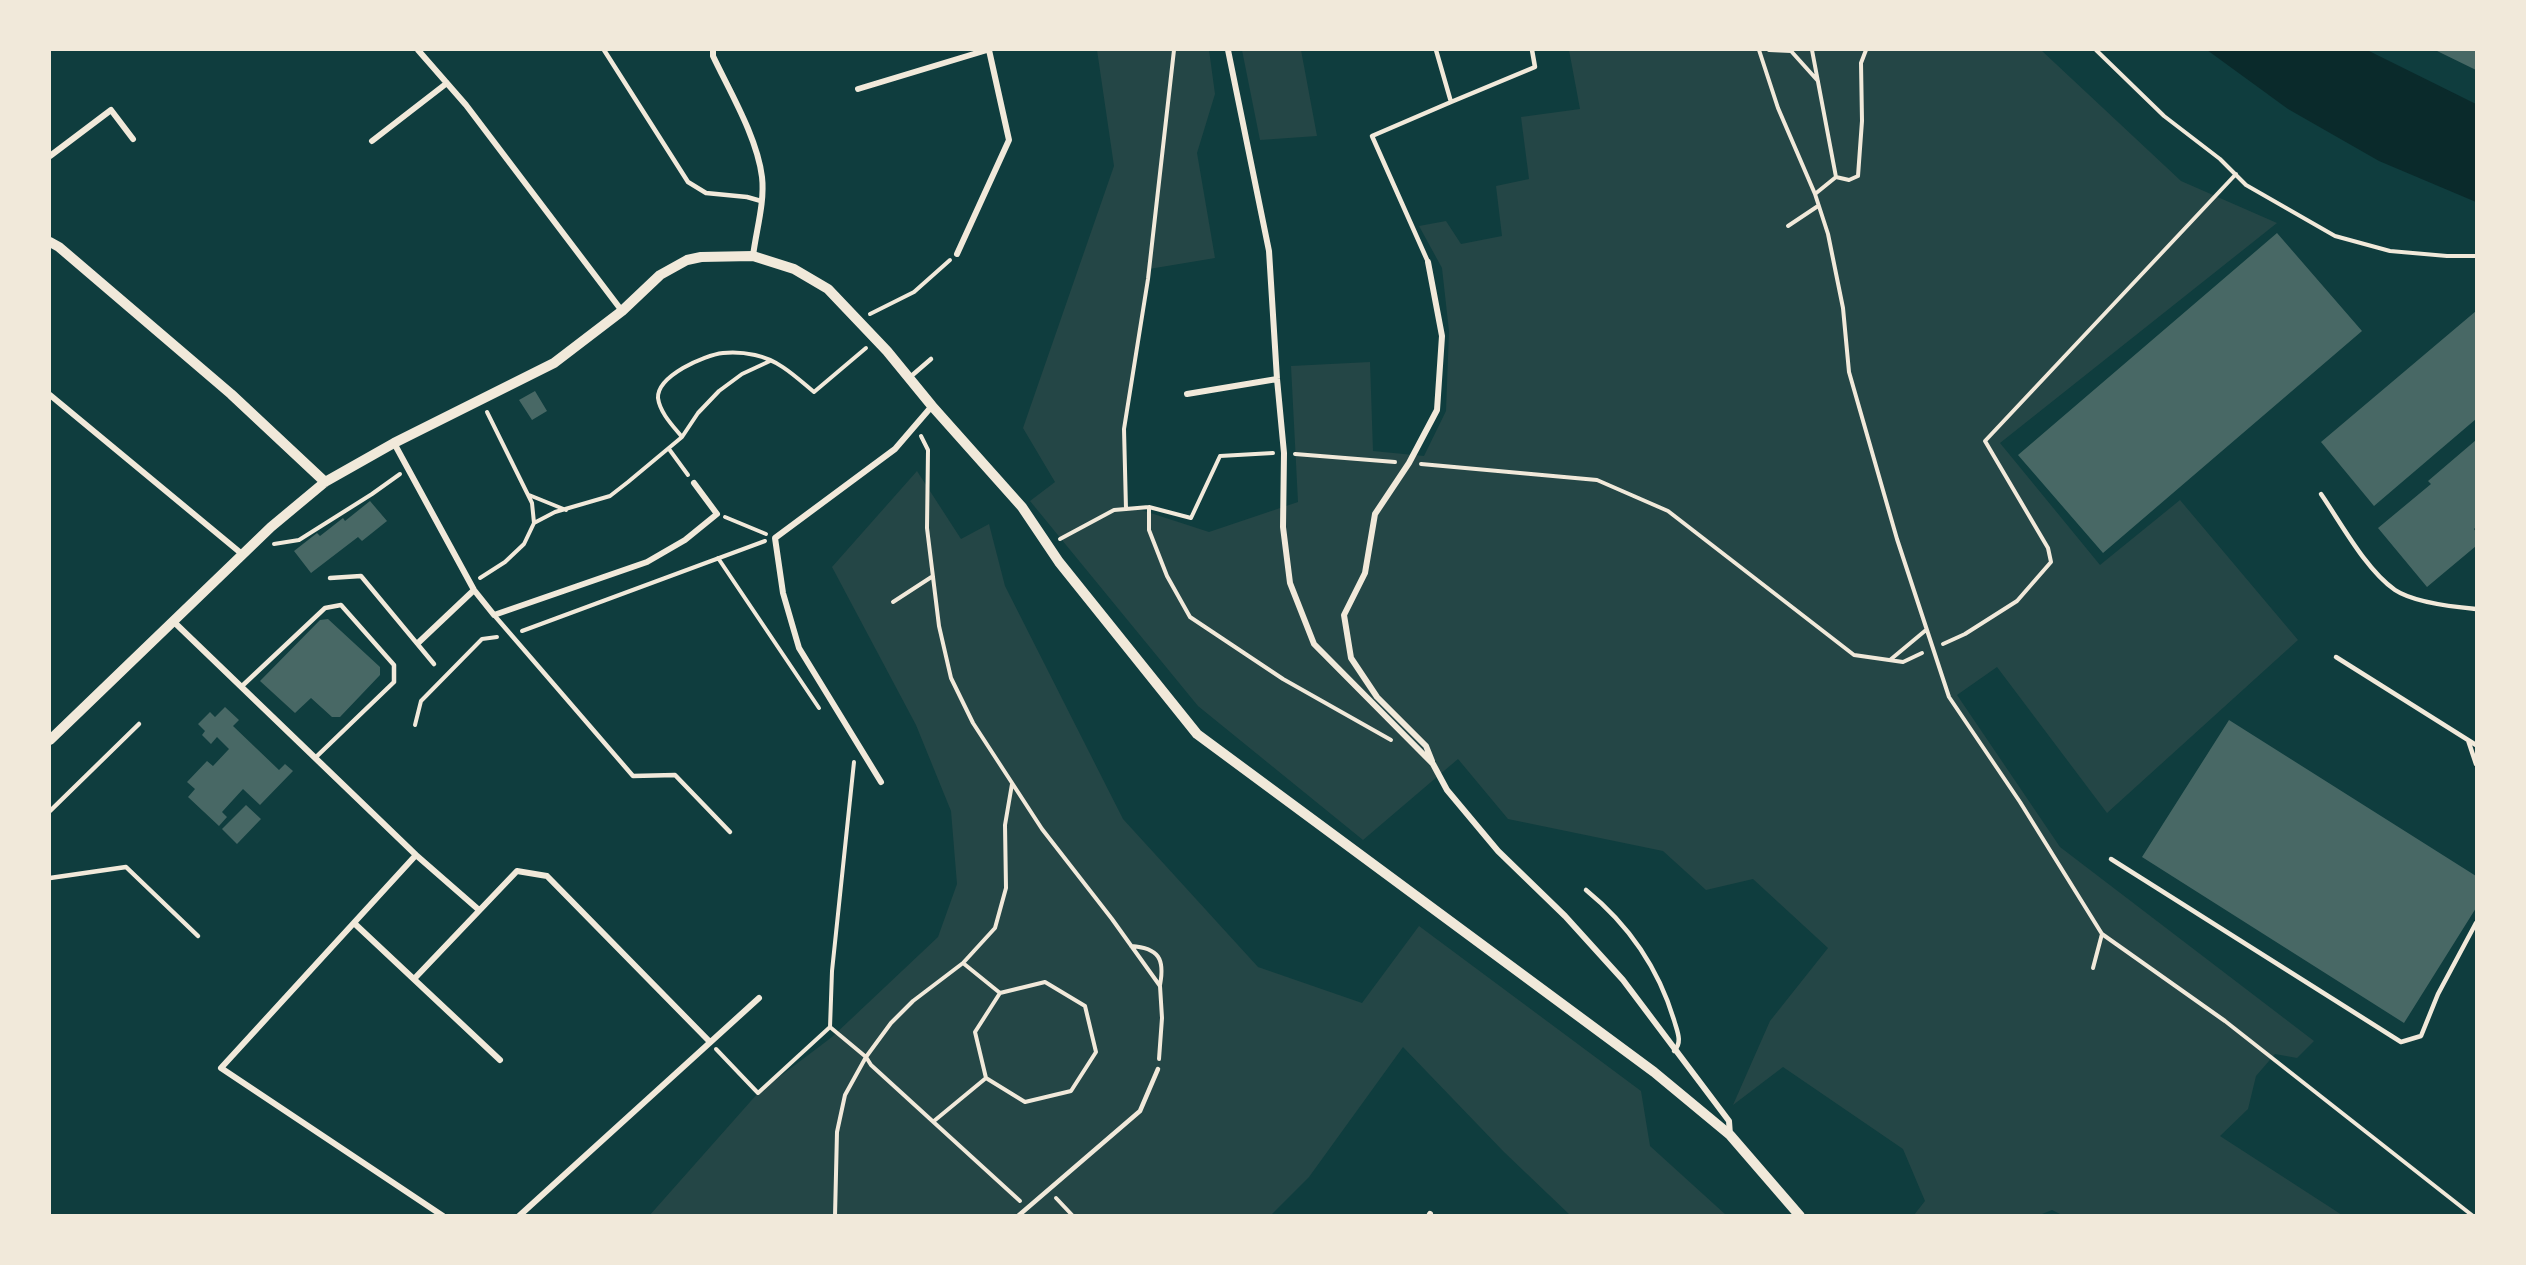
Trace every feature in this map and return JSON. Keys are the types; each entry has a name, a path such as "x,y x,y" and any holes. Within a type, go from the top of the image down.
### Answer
{"street":[{"path":"418,50 447,83 622,311"},
{"path":"713,50 713,56 752,141 762,177 753,256"},
{"path":"858,89 988,50 1009,140 957,254"},
{"path":"1228,50 1269,251 1284,453 1283,527 1290,583 1314,644 1433,764"},
{"path":"372,141 447,83"},
{"path":"50,156 111,111 133,139"},
{"path":"50,242 59,247 231,394 325,482"},
{"path":"50,740 246,551 325,482 394,443 554,363 622,311 660,275 687,260 717,256 753,256 794,269 828,289 876,339 1022,507 1059,562 1197,734 1599,1030 1730,1136 1800,1215"},
{"path":"1428,262 1442,336 1437,410 1409,464 1375,514 1365,573 1344,615 1352,658 1377,698 1426,746 1447,790 1498,851 1565,916 1623,980 1674,1051 1729,1121 1730,1136"},
{"path":"1187,394 1277,379"},
{"path":"50,395 246,551"},
{"path":"881,782 799,648 783,593 775,538 895,449 932,406"},
{"path":"394,443 474,590 494,615 647,562 685,540 717,514 694,483"},
{"path":"418,643 474,590"},
{"path":"174,622 416,855 479,910"},
{"path":"416,855 221,1068 443,1215"},
{"path":"414,979 517,871 547,876 710,1042"},
{"path":"354,923 501,1060"},
{"path":"519,1215 759,998"}],"lane":[{"path":"604,50 688,182 706,193 747,197 761,201"},
{"path":"1436,50 1451,102"},
{"path":"1428,262 1372,136 1535,67 1532,50"},
{"path":"909,378 931,358"},
{"path":"2320,494 2370,565 2394,590 2411,598 2476,609"},
{"path":"330,578 361,576 434,664"},
{"path":"241,687 325,608 341,605 394,665 394,681 315,758"},
{"path":"494,615 633,776 675,775 729,832"},
{"path":"2336,657 2476,745"},
{"path":"50,811 139,724"},
{"path":"2468,740 2476,764"},
{"path":"2111,859 2401,1042 2421,1036 2438,994 2476,923"},
{"path":"50,878 126,867 198,936"},
{"path":"1586,890 1626,928 1654,968 1678,1033 1679,1043 1674,1051"},
{"path":"1018,1215 1140,1111 1158,1069"}],"path":[{"path":"1126,509 1124,429 1148,279 1174,50"},
{"path":"1759,50 1778,108 1815,194 1828,234 1844,308 1849,372 1926,630 1949,697 2020,802 2102,934 2225,1021 2473,1215"},
{"path":"1768,50 1791,50 1818,82"},
{"path":"1812,50 1836,177"},
{"path":"1836,177 1849,180 1858,176 1862,121 1861,63 1866,50"},
{"path":"2096,50 2164,116 2195,138 2246,185 2335,236 2390,251 2476,256"},
{"path":"1943,644 1965,634 2017,601 2051,562 2048,548 1986,441 2236,174"},
{"path":"1815,194 1836,177"},
{"path":"1788,226 1818,206"},
{"path":"857,320 915,292 957,254"},
{"path":"682,437 665,417 658,397 664,381 698,360 723,353 756,355 784,366 814,392 876,339"},
{"path":"534,523 555,513 610,496 682,437 698,413 719,391 742,374 770,361"},
{"path":"474,590 481,577 505,562 524,544 534,523 532,503 482,401"},
{"path":"916,425 928,450 927,528 939,626 951,678 973,723 1042,829 1160,986"},
{"path":"669,449 694,483"},
{"path":"1409,464 1598,480 1668,512 1854,655 1903,662 1923,653"},
{"path":"246,551 299,540 387,484"},
{"path":"528,494 566,510"},
{"path":"1059,562 1057,541 1114,510 1149,507 1149,530 1167,576 1190,617 1283,679 1393,742"},
{"path":"717,514 775,538"},
{"path":"415,725 421,701 482,639 511,634 775,538"},
{"path":"718,558 822,713"},
{"path":"893,602 933,576"},
{"path":"1890,660 1926,630"},
{"path":"710,1042 758,1093 830,1027 832,971 854,761"},
{"path":"835,1215 839,1122 845,1095 866,1057 891,1023 913,1001 963,963 995,928 1006,888 1005,825 1012,784"},
{"path":"2093,968 2102,934"},
{"path":"1131,946 1144,946 1157,955 1163,967 1160,986 1162,1018 1158,1069"},
{"path":"963,963 1000,993"},
{"path":"1045,982 1085,1006 1096,1052 1071,1091 1025,1102 986,1078 975,1032 1000,993 1045,982"},
{"path":"830,1027 866,1057 871,1065 1027,1208"},
{"path":"934,1121 986,1078"},
{"path":"1047,1189 1073,1215"}],"shaded area":[{"path":"1097,50 1209,50 1215,94 1197,153 1215,258 1149,269 1124,429 1126,505 1209,532 1298,502 1291,366 1370,362 1373,451 1424,456 1446,411 1449,331 1442,268 1419,226 1446,221 1461,244 1502,236 1496,186 1529,179 1521,117 1580,109 1569,50 2041,50 2181,181 2277,223 2000,443 2100,565 2180,500 2298,640 2107,813 1997,667 1957,695 2060,847 2314,1041 2297,1058 2275,1054 2256,1076 2248,1109 2220,1136 2342,1215 2064,1216 2052,1210 2037,1216 1914,1215 1925,1201 1903,1149 1783,1067 1733,1105 1770,1021 1828,948 1753,879 1706,890 1663,851 1508,819 1458,759 1363,840 1198,706 1030,501 1055,482 1023,428 1114,166"},
{"path":"1242,50 1301,50 1317,136 1260,140"},
{"path":"2207,50 2367,50 2476,104 2476,202 2379,161 2288,109"},
{"path":"917,471 961,539 989,524 1005,586 1123,819 1258,967 1362,1003 1419,926 1641,1091 1650,1146 1726,1215 1570,1215 1504,1152 1403,1047 1309,1177 1271,1215 649,1216 758,1093 832,1037 938,937 957,884 951,811 916,725 832,567"}],"building":[{"path":"2435,50 2476,50 2476,70"},
{"path":"2277,233 2362,331 2103,553 2018,455"},
{"path":"2476,311 2476,419 2374,506 2321,442"},
{"path":"535,391 547,411 532,420 519,400"},
{"path":"2476,440 2476,527 2474,529 2476,546 2427,587 2378,528 2431,484 2428,481"},
{"path":"370,501 387,521 362,541 358,537 311,573 294,551 317,533 320,536 343,518 345,521"},
{"path":"328,619 380,667 380,675 340,717 332,717 311,698 295,713 260,681 320,620"},
{"path":"225,707 239,720 233,726 279,770 285,764 293,771 260,805 243,789 222,812 227,817 219,826 188,797 195,789 187,782 207,761 213,766 229,749 217,737 211,744 202,735 205,731 198,724 210,712 215,717"},
{"path":"2229,720 2476,876 2476,908 2404,1023 2142,857"},
{"path":"246,805 261,819 237,844 222,829"}]}
